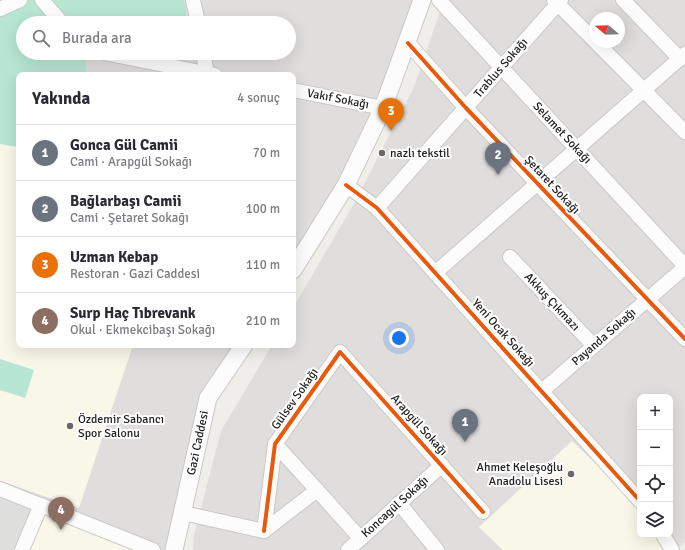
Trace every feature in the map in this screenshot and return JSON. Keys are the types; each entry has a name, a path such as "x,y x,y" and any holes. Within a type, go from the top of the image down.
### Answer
{"street":[{"path":"0,9 20,0"},
{"path":"42,0 56,16"},
{"path":"194,0 197,16"},
{"path":"296,265 346,185 383,108 408,43 422,0"},
{"name":"Selamet Sokağı","path":"439,0 685,267"},
{"path":"435,273 682,56 623,0"},
{"path":"558,1 589,34"},
{"name":"Trablus Sokağı","path":"377,208 502,68 558,1"},
{"name":"Şetaret Sokağı","path":"408,43 537,184 685,339"},
{"path":"602,48 685,132"},
{"path":"140,60 201,72"},
{"path":"206,60 210,72"},
{"name":"Vakıf Sokağı","path":"296,91 383,108"},
{"name":"Yeni Ocak Sokağı","path":"346,185 377,208 637,498"},
{"name":"Akkuş Çıkmazı","path":"510,257 594,346"},
{"name":"Payanda Sokağı","path":"542,391 685,267"},
{"name":"Gazi Caddesi","path":"174,550 208,398 242,348"},
{"name":"Gülsev Sokağı","path":"264,531 275,444 340,352"},
{"name":"Arapgül Sokağı","path":"340,352 483,512"},
{"name":"Gülsev Sokağı","path":"275,444 360,538"},
{"name":"Koncagül Sokağı","path":"348,550 442,465"},
{"path":"0,489 153,550"},
{"path":"183,513 264,531 317,490"},
{"path":"400,503 437,550"},
{"path":"22,550 41,505"},
{"path":"665,538 672,550"}],"shaded area":[{"path":"0,0 49,0 31,16 16,16 16,60 194,61 296,60 296,16 187,16 184,0 418,0 381,108 296,261 296,72 16,72 16,348 240,348 207,397 175,550 0,550"},
{"path":"444,0 685,0 685,542 675,550 671,538 673,538 673,394 637,394 637,506 479,527 503,550 193,550 194,535 221,431 270,348 296,348 296,303 356,200 414,87"},
{"path":"0,144 16,147 16,348 132,348 79,508 0,481"},
{"name":"Ahmet Keleşoğlu Anadolu Lisesi","path":"572,441 637,503 637,538 660,538 668,550 503,550 479,527"},
{"path":"0,493 33,507 15,550 0,550"},
{"path":"163,510 174,512 171,532 161,530"},
{"path":"42,511 133,549 26,550"}],"green space":[{"path":"26,0 38,0 51,16 16,16 16,60 86,60 87,72 16,72 16,147 0,144 0,10"},
{"path":"49,0 184,0 187,16 62,16"},
{"path":"0,359 34,370 25,398 0,390"}],"cycle path":[{"path":"408,43 466,108 685,339"},
{"path":"346,185 377,208 637,498"},
{"path":"264,531 275,444 340,352 483,512"}],"place":[{"name":"Uzman Kebap","path":"391,131"},
{"name":"nazlı tekstil","path":"382,153"},
{"name":"Bağlarbaşı Camii","path":"498,175"},
{"name":"Özdemir Sabancı Spor Salonu","path":"70,426"},
{"name":"Gonca Gül Camii","path":"465,442"},
{"name":"Ahmet Keleşoğlu Anadolu Lisesi","path":"571,474"},
{"name":"Surp Haç Tıbrevank","path":"61,530"}]}
